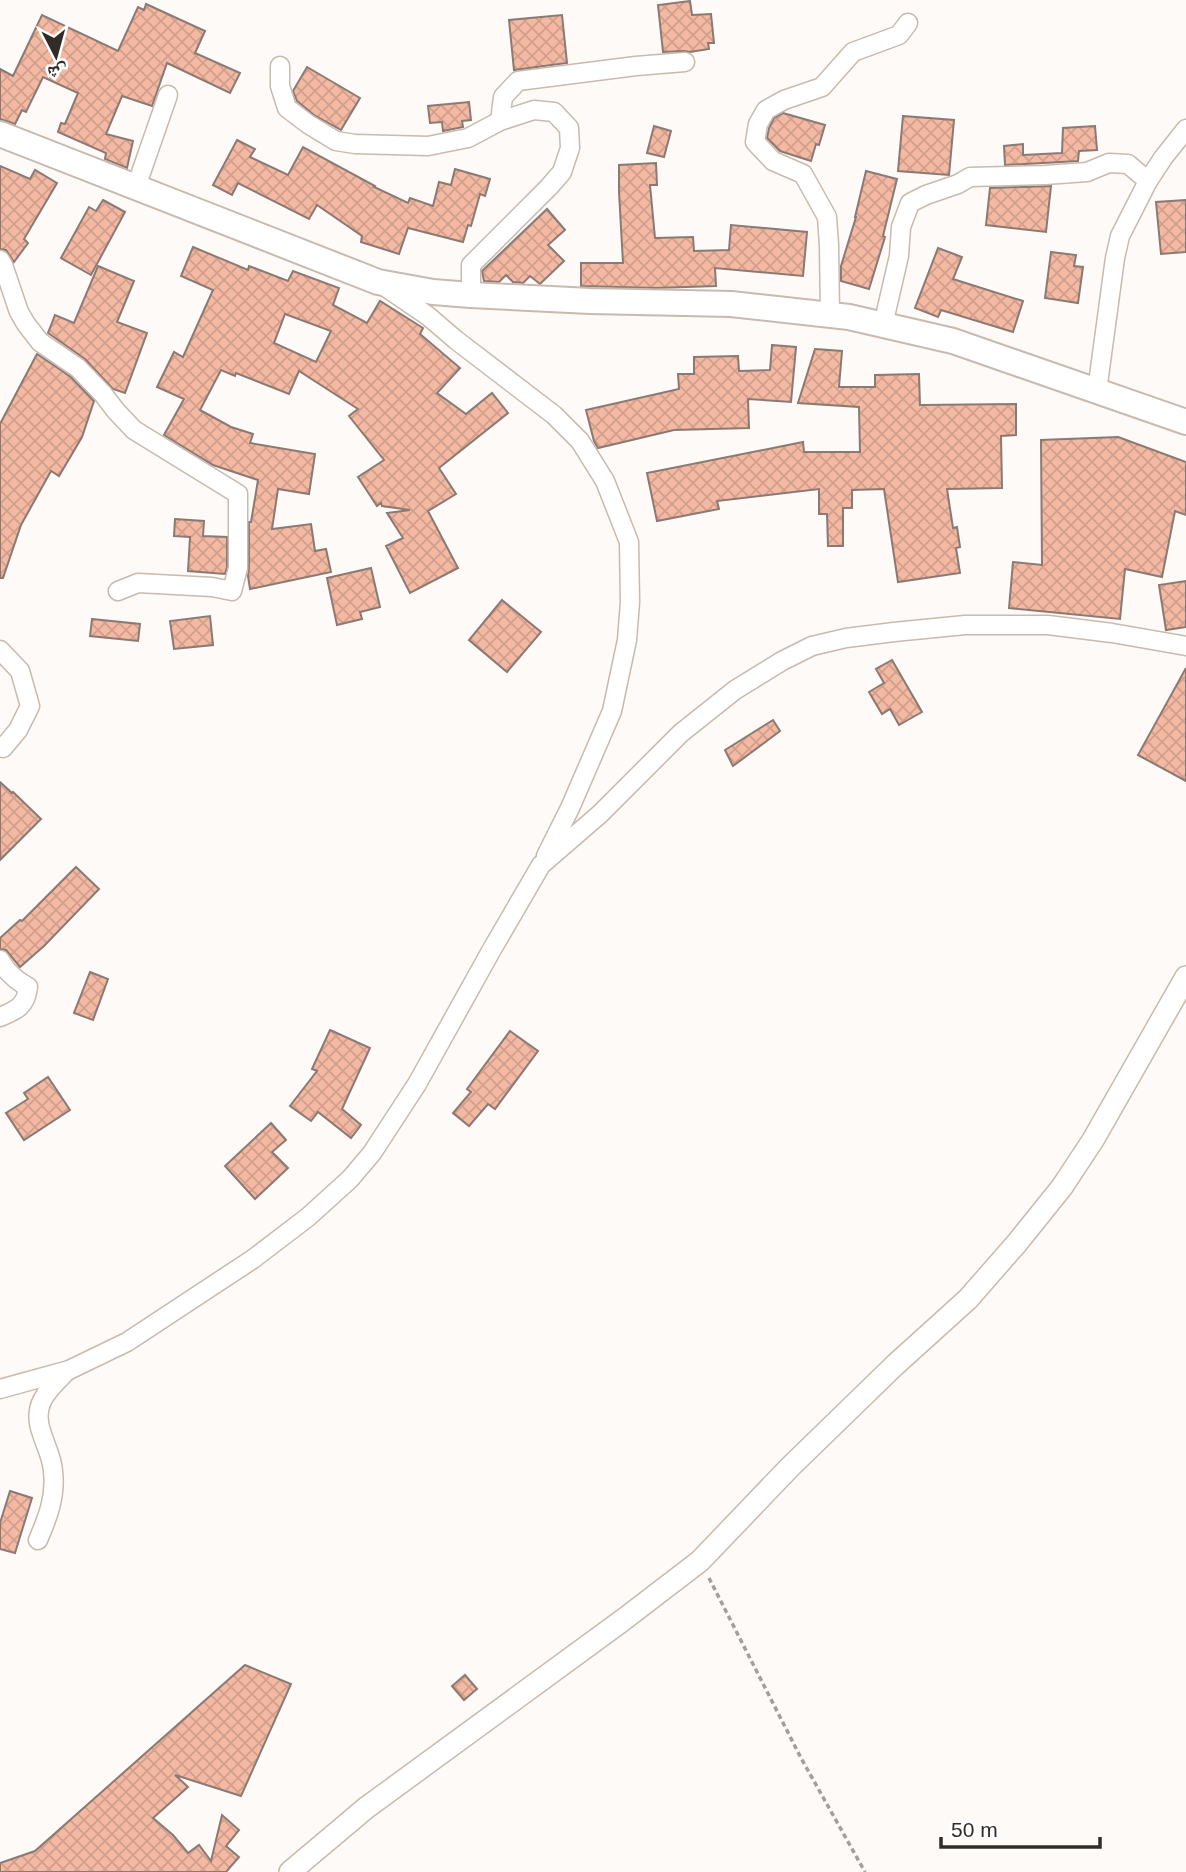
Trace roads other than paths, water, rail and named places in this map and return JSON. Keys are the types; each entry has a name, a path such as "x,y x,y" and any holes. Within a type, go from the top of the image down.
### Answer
{"main road":[{"path":"0,134 378,282 433,292 471,295 730,304 830,314 953,341 1186,422"}],"street":[{"path":"830,314 827,217 803,174 773,161 755,142 758,124 766,110 784,100 822,88 853,52 899,35 908,23"},
{"path":"500,121 503,97 518,81 685,62"},
{"path":"280,66 280,86 287,108 336,141 428,146 468,138 500,121 534,110 554,112 569,128 570,148 562,172 471,265 471,295"},
{"path":"136,187 168,95"},
{"path":"1097,391 1120,236 1148,181 1186,129"},
{"path":"883,325 899,256 901,227 910,203 970,177 1087,172 1109,163 1128,164 1148,181"},
{"path":"0,260 19,312 40,342 78,368 134,430 238,494 238,568 232,591 212,587 138,583 118,591"},
{"path":"0,1389 69,1370 127,1342 253,1259 308,1217 350,1179 372,1153 417,1084 541,865 612,711 627,640 630,602 629,542 605,481 580,441 554,415 428,316 378,282"},
{"path":"541,865 600,814 681,733 735,690 812,646 846,638 965,625 1048,625 1186,646"},
{"path":"0,650 20,671 30,706 18,730 3,748"},
{"path":"0,960 20,983 28,987 27,999 12,1012 0,1017"},
{"path":"290,1872 366,1808 612,1629 700,1561 799,1457 968,1299 1062,1187 1093,1140 1186,976"},
{"path":"38,1540 51,1512 54,1491 49,1448 41,1433 38,1409 44,1395 69,1370"}]}
